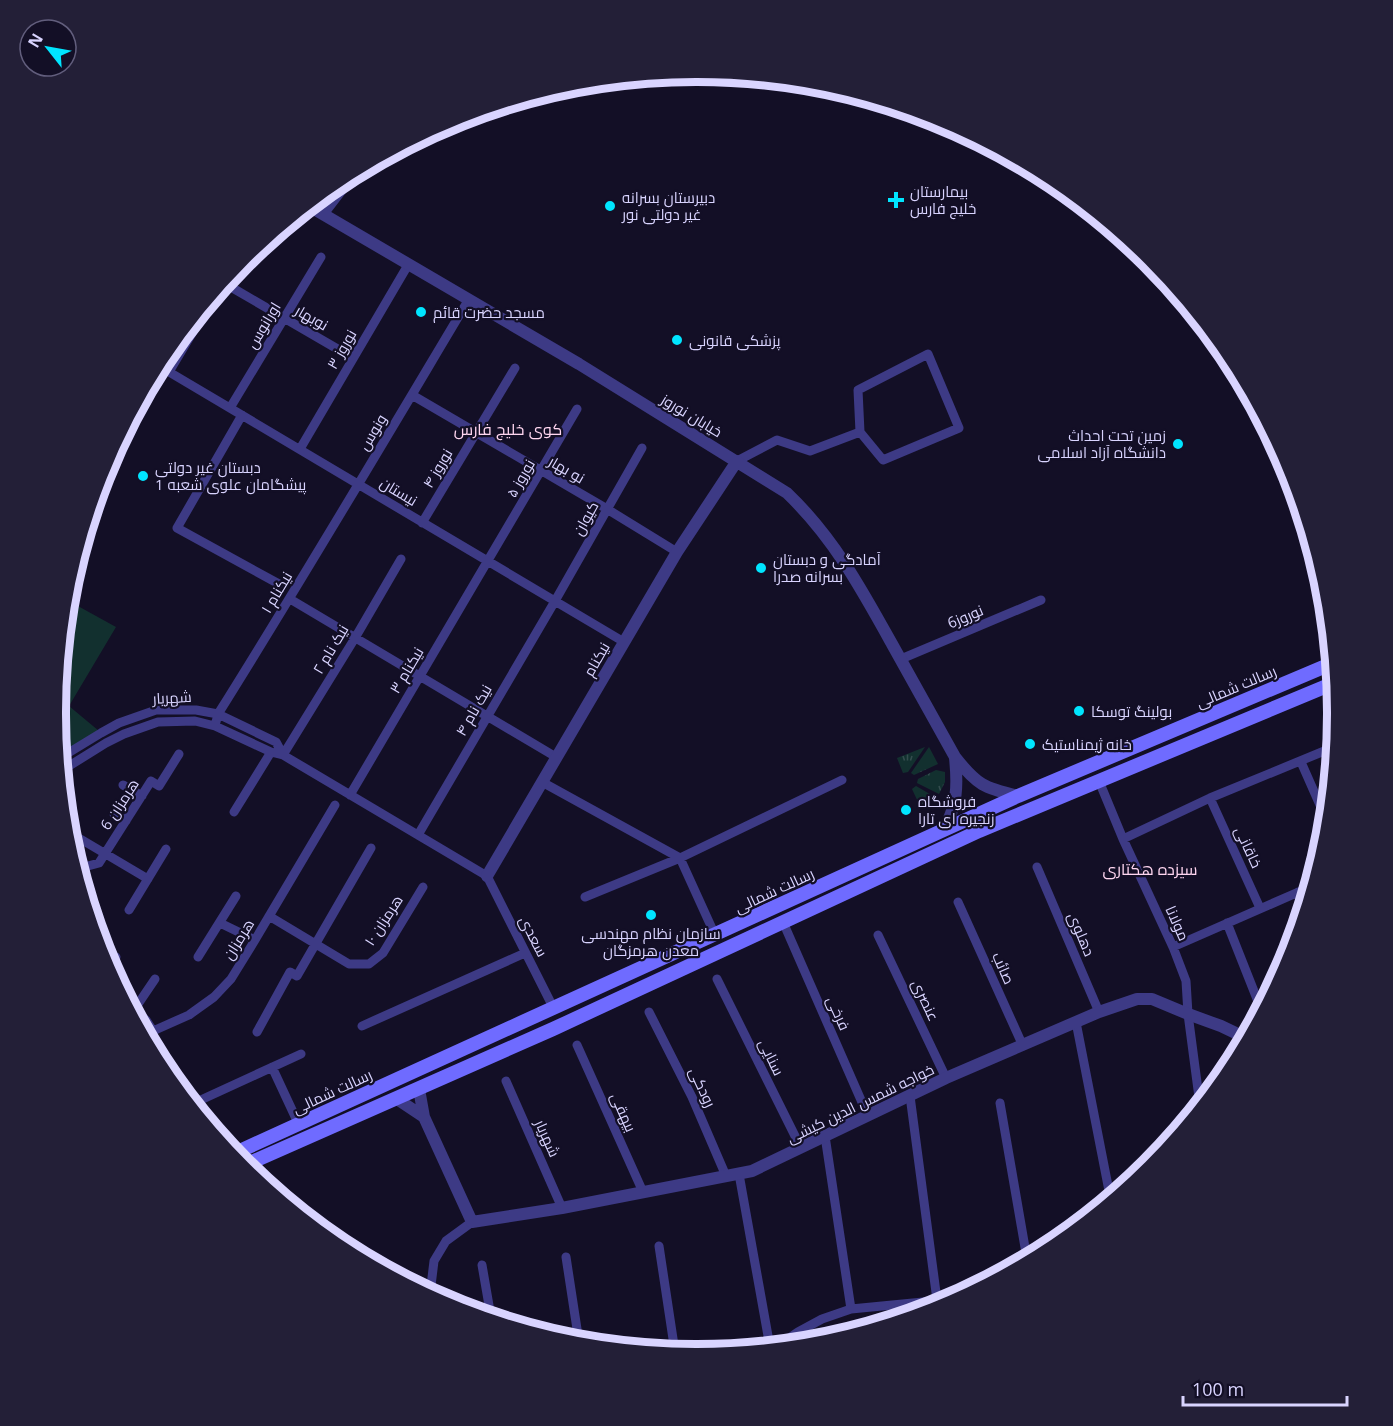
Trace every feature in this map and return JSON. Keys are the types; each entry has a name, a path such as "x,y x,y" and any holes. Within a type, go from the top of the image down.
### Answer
{"main road":[{"name":"رسالت شمالی","path":"243,1150 1018,796 1325,666"},
{"path":"254,1161 569,1021 979,831 1326,687"},
{"path":"299,1125 305,1139"}],"street":[{"path":"324,214 340,194"},
{"name":"خیابان نوروز","path":"317,210 470,299 787,493 827,537 858,582 955,757 968,773 984,786 1018,796"},
{"name":"اورانوس","path":"230,408 321,257"},
{"name":"نوروز ۳","path":"300,449 408,265"},
{"name":"نوبهار","path":"231,287 353,358"},
{"path":"411,395 470,299"},
{"path":"170,372 191,337"},
{"path":"928,354 959,428 883,460 860,432 858,390 928,354"},
{"name":"نوروز ۴","path":"422,523 515,368"},
{"name":"نیستان","path":"167,371 624,642"},
{"name":"نو بهار","path":"411,395 677,552"},
{"name":"ونوس","path":"358,484 411,395"},
{"name":"نوروز ۵","path":"488,561 577,409"},
{"path":"242,415 177,528 279,584"},
{"path":"737,461 777,440 810,451 860,432"},
{"name":"کیوان","path":"555,601 642,448"},
{"name":"نیکنام","path":"487,876 677,552 737,461"},
{"name":"نیکنام ۱","path":"215,726 218,714 358,484"},
{"name":"نیک نام ۲","path":"283,755 401,559"},
{"name":"نیکنام ۳","path":"350,795 488,561"},
{"path":"290,599 556,757"},
{"name":"نوروز6","path":"901,659 1041,600"},
{"name":"نیک نام ۴","path":"418,835 555,601"},
{"name":"شهریار","path":"67,754 119,723 136,716 156,710 196,710 218,714 276,742 283,755"},
{"name":"شهریار","path":"68,767 123,734 158,722 195,721 215,726 271,752 283,755 487,876"},
{"path":"1123,838 1210,798 1326,751"},
{"path":"234,812 271,752"},
{"name":"هرمزان 6","path":"85,867 99,863 151,781 159,786 179,754"},
{"name":"خیابان نوروز","path":"944,830 951,815 958,781 955,757"},
{"path":"1301,762 1320,806"},
{"path":"585,897 680,858 842,780"},
{"name":"مولانا","path":"1099,781 1186,981 1199,1095"},
{"path":"542,782 680,858 716,935"},
{"path":"123,785 142,795"},
{"name":"خاقانی","path":"1210,798 1260,908"},
{"name":"هرمزان","path":"152,1031 189,1015 214,997 231,979 335,805"},
{"path":"114,814 126,820"},
{"path":"78,838 148,879"},
{"path":"257,1032 290,972 297,976 371,848"},
{"path":"129,910 166,849"},
{"name":"دهلوی","path":"1037,867 1099,1012"},
{"name":"سعدی","path":"487,876 554,1009"},
{"name":"هرمزان ۱۰","path":"269,916 349,964 369,964 383,953 423,887"},
{"path":"1173,947 1302,890"},
{"path":"1298,892 1300,896"},
{"path":"198,957 236,897"},
{"name":"صائب","path":"958,902 1023,1046"},
{"path":"220,922 255,940"},
{"name":"فرخی","path":"783,922 868,1116"},
{"path":"1227,923 1258,999"},
{"name":"عنصری","path":"878,935 946,1078"},
{"path":"362,1026 525,953"},
{"path":"137,1003 155,979"},
{"name":"سنایی","path":"717,979 801,1148"},
{"name":"خواجه شمس الدين كيشی","path":"472,1222 562,1208 752,1171 946,1078 1099,1012 1137,999 1152,999 1239,1035"},
{"name":"رودکی","path":"649,1012 732,1175 768,1339"},
{"path":"1076,1022 1109,1190"},
{"name":"بیهقی","path":"578,1045 643,1192"},
{"path":"199,1101 301,1054"},
{"path":"272,1067 299,1125"},
{"name":"شهریار","path":"506,1081 562,1208"},
{"path":"419,1089 424,1117 472,1222 446,1241 434,1261 431,1284"},
{"path":"910,1096 937,1297"},
{"path":"397,1099 424,1117"},
{"path":"1000,1103 1025,1251"},
{"path":"825,1136 851,1309"},
{"path":"659,1246 674,1343"},
{"path":"566,1257 577,1332"},
{"path":"482,1265 490,1308"},
{"path":"792,1336 822,1319 851,1309 921,1302"},
{"path":"905,1304 909,1306"}],"green space":[{"path":"75,605 116,627 69,706 99,731 67,750 67,672"},
{"path":"925,747 908,772 903,773 897,758"},
{"path":"929,747 938,764 914,775 911,773"},
{"path":"936,770 945,772 945,782 939,794 917,783 918,779"},
{"path":"916,786 935,797 924,807 920,806 912,789"}],"place":[{"name":"بیمارستان خلیج فارس","path":"896,200"},
{"name":"دبیرستان بسرانه غیر دولتی نور","path":"610,206"},
{"name":"مسجد حضرت قائم","path":"421,312"},
{"name":"پزشکی قانونی","path":"677,340"},
{"name":"زمین تحت احداث دانشگاه آزاد اسلامی","path":"1178,444"},
{"name":"دبستان غیر دولتی پیشگامان علوی شعبه 1","path":"143,476"},
{"name":"آمادگی و دبستان بسرانه صدرا","path":"761,568"},
{"name":"بولینگ توسکا","path":"1079,711"},
{"name":"خانه ژیمناستیک","path":"1030,744"},
{"name":"فروشگاه زنجیره ای تارا","path":"906,810"},
{"name":"سازمان نظام مهندسی معدن هرمزگان","path":"651,915"}],"district":[{"name":"کوی خلیج فارس","path":"508,429"},
{"name":"سیزده هکتاری","path":"1150,869"}]}
